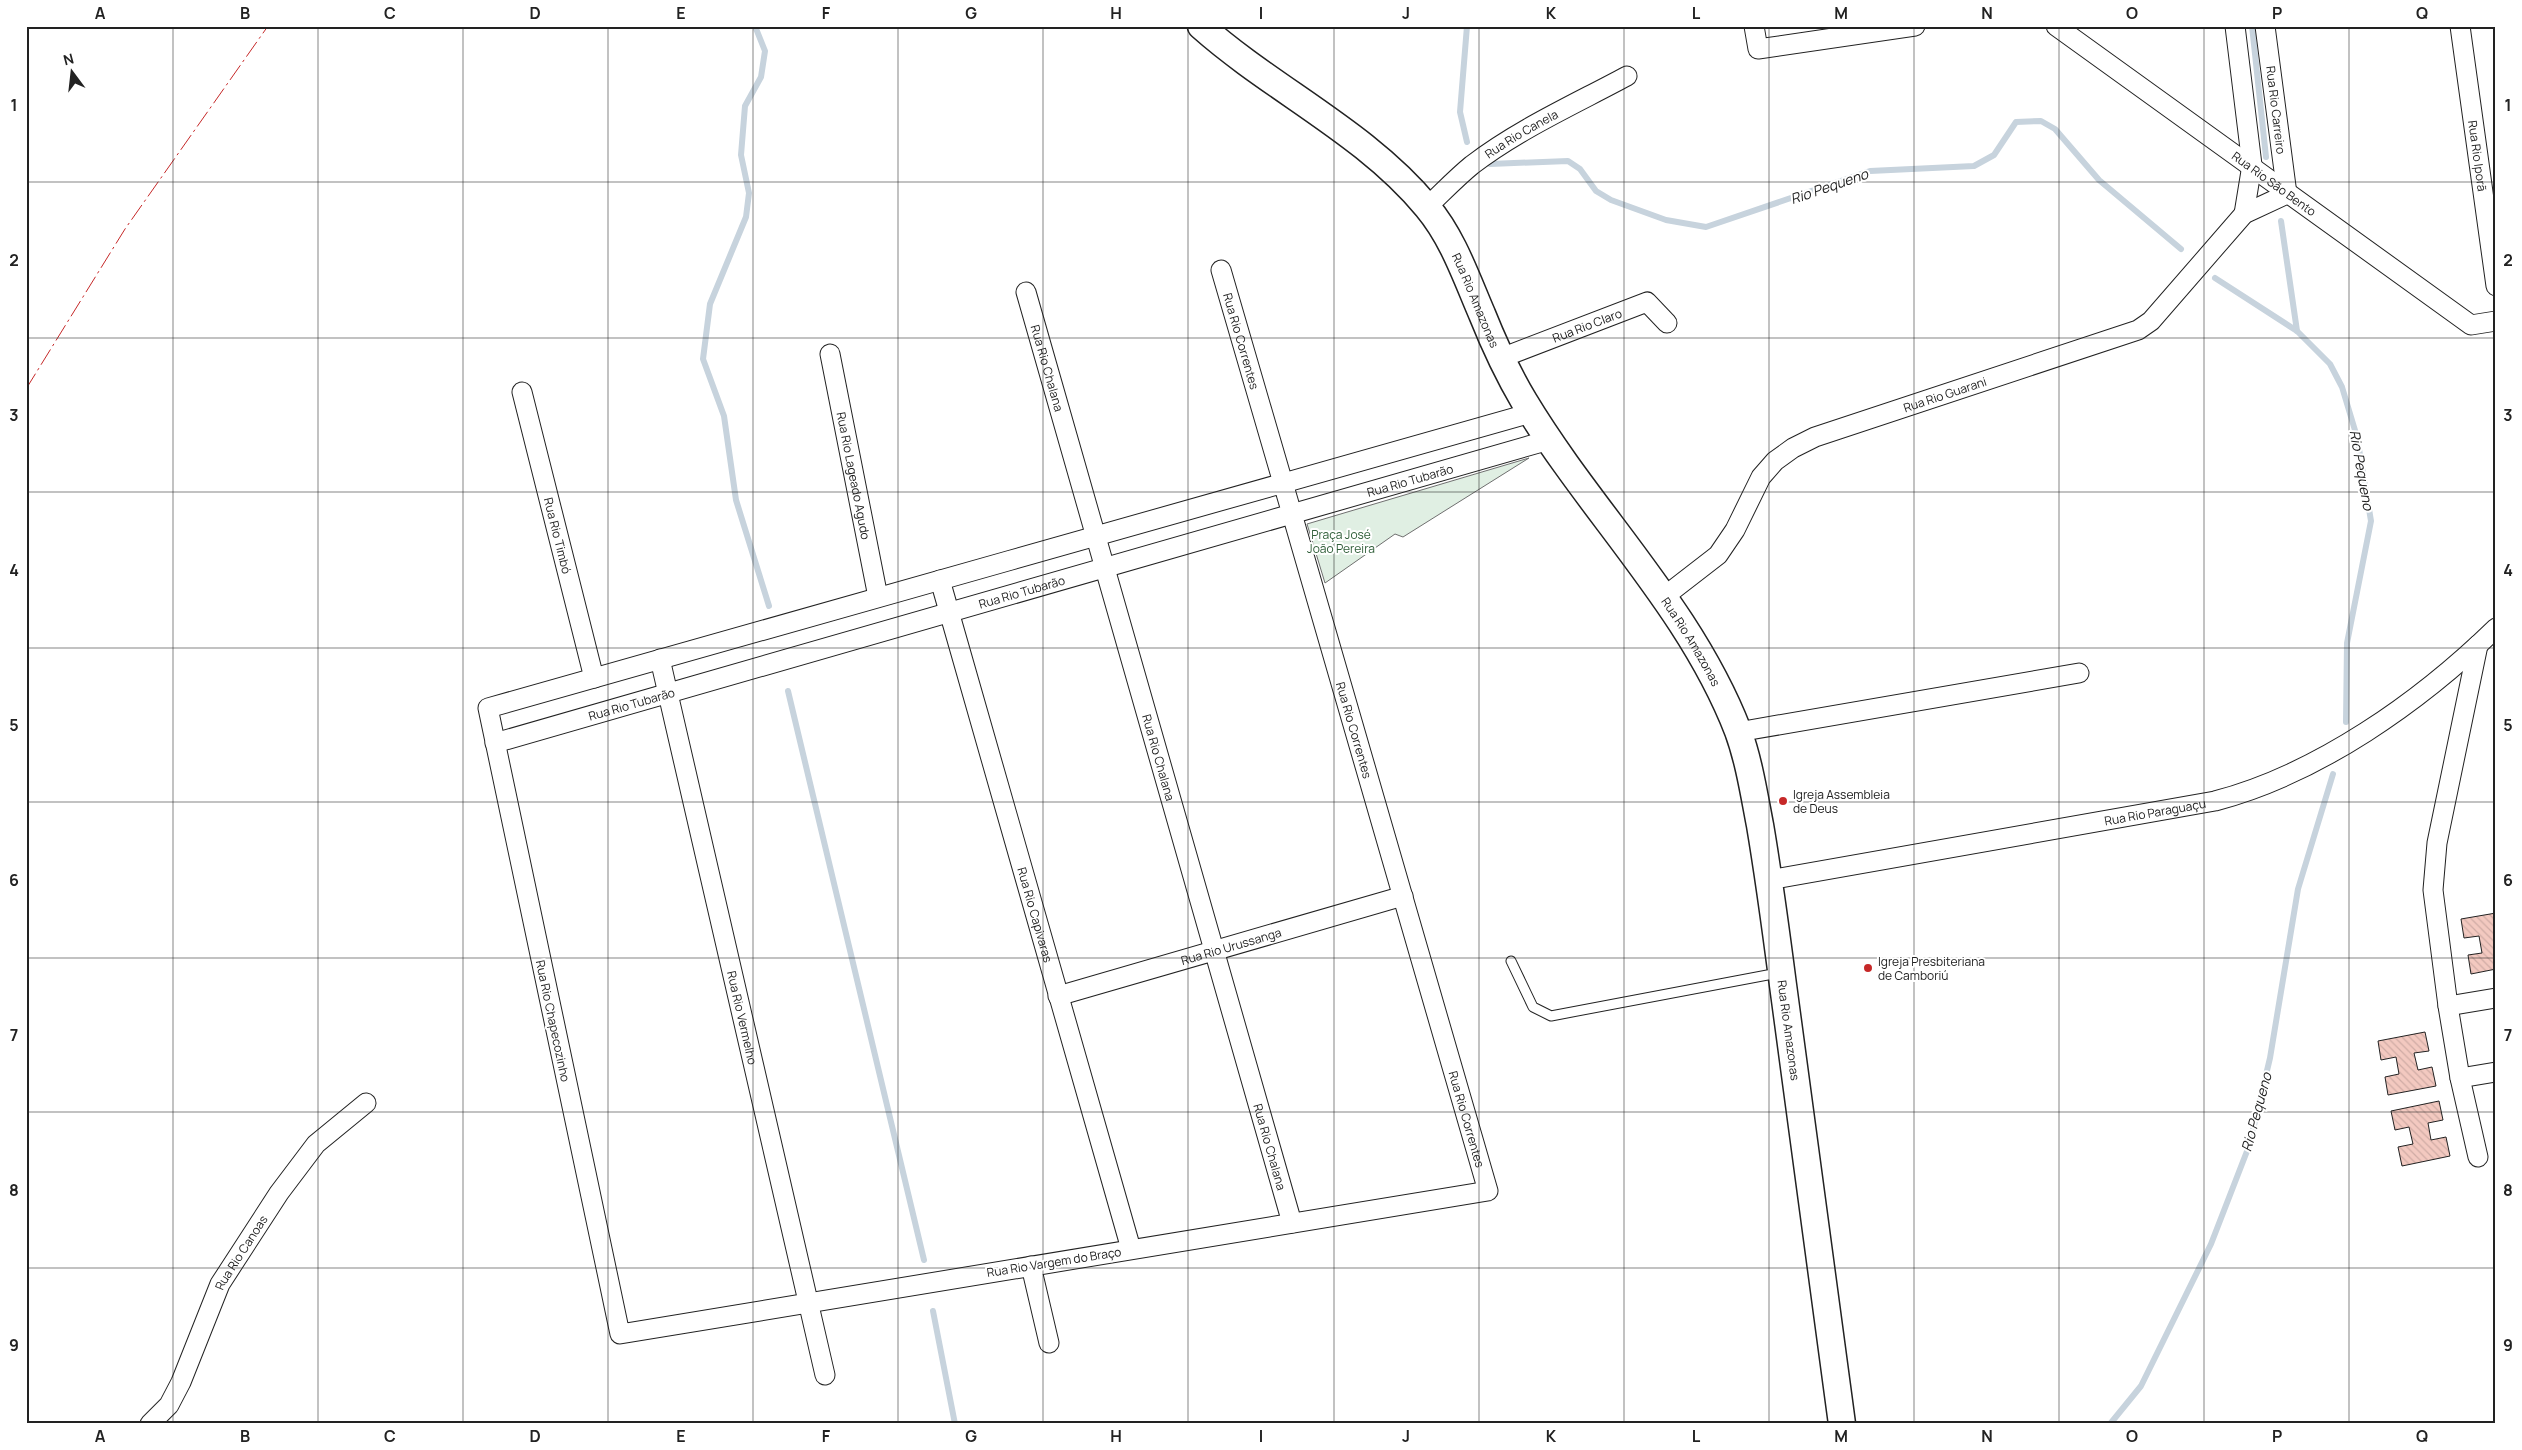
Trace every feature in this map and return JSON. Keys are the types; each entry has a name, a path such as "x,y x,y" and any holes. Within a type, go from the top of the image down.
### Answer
{"street":[{"name":"Rua Rio Amazonas","path":"1201,26 1244,62 1351,136 1378,158 1427,207 1456,252 1501,358 1531,412 1549,440 1666,596 1710,673 1738,732 1749,770 1769,880 1842,1424"},
{"path":"1754,26 1758,49 1911,26"},
{"name":"Rua Rio São Bento","path":"2056,26 2252,165 2288,194 2472,325 2496,321"},
{"path":"2235,26 2252,165 2244,214"},
{"name":"Rua Rio Carreiro","path":"2266,26 2288,194"},
{"name":"Rua Rio Iporã","path":"2460,26 2496,286"},
{"name":"Rua Rio Canela","path":"1427,207 1471,166 1491,152 1537,124 1627,76"},
{"name":"Rua Rio Guarani","path":"1666,596 1718,555 1735,530 1761,477 1775,461 1792,448 1815,437 2138,330 2151,321 2244,214 2288,194"},
{"name":"Rua Rio Correntes","path":"1221,270 1488,1191"},
{"name":"Rua Rio Chalana","path":"1026,292 1292,1223"},
{"name":"Rua Rio Claro","path":"1501,358 1647,302 1667,323"},
{"name":"Rua Rio Lageado Agudo","path":"830,354 878,597"},
{"name":"Rua Rio Timbó","path":"522,392 594,678"},
{"path":"594,678 1531,412"},
{"name":"Rua Rio Tubarão","path":"495,743 1549,440"},
{"name":"Rua Rio Capivaras","path":"940,580 1131,1249"},
{"name":"Rua Rio Paraguaçu","path":"1769,880 2206,802 2248,792 2308,766 2345,745 2444,674 2496,628"},
{"path":"2478,645 2437,843 2432,890 2460,1078 2478,1157"},
{"name":"Rua Rio Vermelho","path":"660,659 825,1375"},
{"path":"1738,732 2079,673"},
{"name":"Rua Rio Chapecozinho","path":"594,678 488,708 620,1334"},
{"name":"Rua Rio Urussanga","path":"1058,996 1403,896"},
{"path":"2448,1006 2496,998"},
{"path":"2460,1078 2496,1072"},
{"name":"Rua Rio Canoas","path":"150,1424 169,1406 181,1382 220,1284 279,1193 316,1144 366,1103"},
{"name":"Rua Rio Vargem do Braço","path":"620,1334 1488,1191"},
{"path":"1031,1266 1049,1343"}],"lane":[{"path":"1511,961 1533,1007 1551,1016 1782,972"}],"green space":[{"name":"Praça José João Pereira","path":"1529,458 1403,537 1395,534 1325,583 1307,524"}],"building":[{"path":"2496,913 2496,969 2471,974 2468,955 2482,953 2479,936 2464,938 2461,919"},
{"path":"2425,1032 2429,1051 2414,1053 2418,1070 2432,1067 2436,1086 2388,1095 2385,1077 2399,1074 2396,1057 2381,1060 2378,1041"},
{"path":"2439,1101 2443,1120 2428,1123 2431,1140 2446,1137 2450,1156 2402,1166 2398,1147 2413,1144 2409,1127 2395,1130 2391,1111"}],"waterway":[{"path":"755,26 765,51 761,77 745,106 741,155 749,193 746,217 710,304 703,359 724,416 736,500 769,606"},
{"name":"Rio Pequeno","path":"1467,26 1460,112 1467,142"},
{"path":"2252,26 2266,157"},
{"name":"Rio Pequeno","path":"1490,164 1568,161 1580,169 1596,191 1611,200 1666,220 1706,227 1870,171 1974,166 1994,155 2016,122 2041,121 2055,129 2099,180 2181,249"},
{"path":"2281,221 2297,331"},
{"name":"Rio Pequeno","path":"2215,278 2297,331 2330,364 2342,387 2357,437 2371,521 2347,643 2346,722"},
{"path":"788,691 924,1260"},
{"name":"Rio Pequeno","path":"2110,1424 2141,1386 2211,1244 2249,1146 2270,1058 2298,889 2333,774"},
{"path":"933,1311 955,1424"}],"power":[{"path":"26,389 125,229 268,26"}],"place":[{"name":"Igreja Assembleia de Deus","path":"1783,801"},
{"name":"Igreja Presbiteriana de Camboriú","path":"1868,968"}]}
